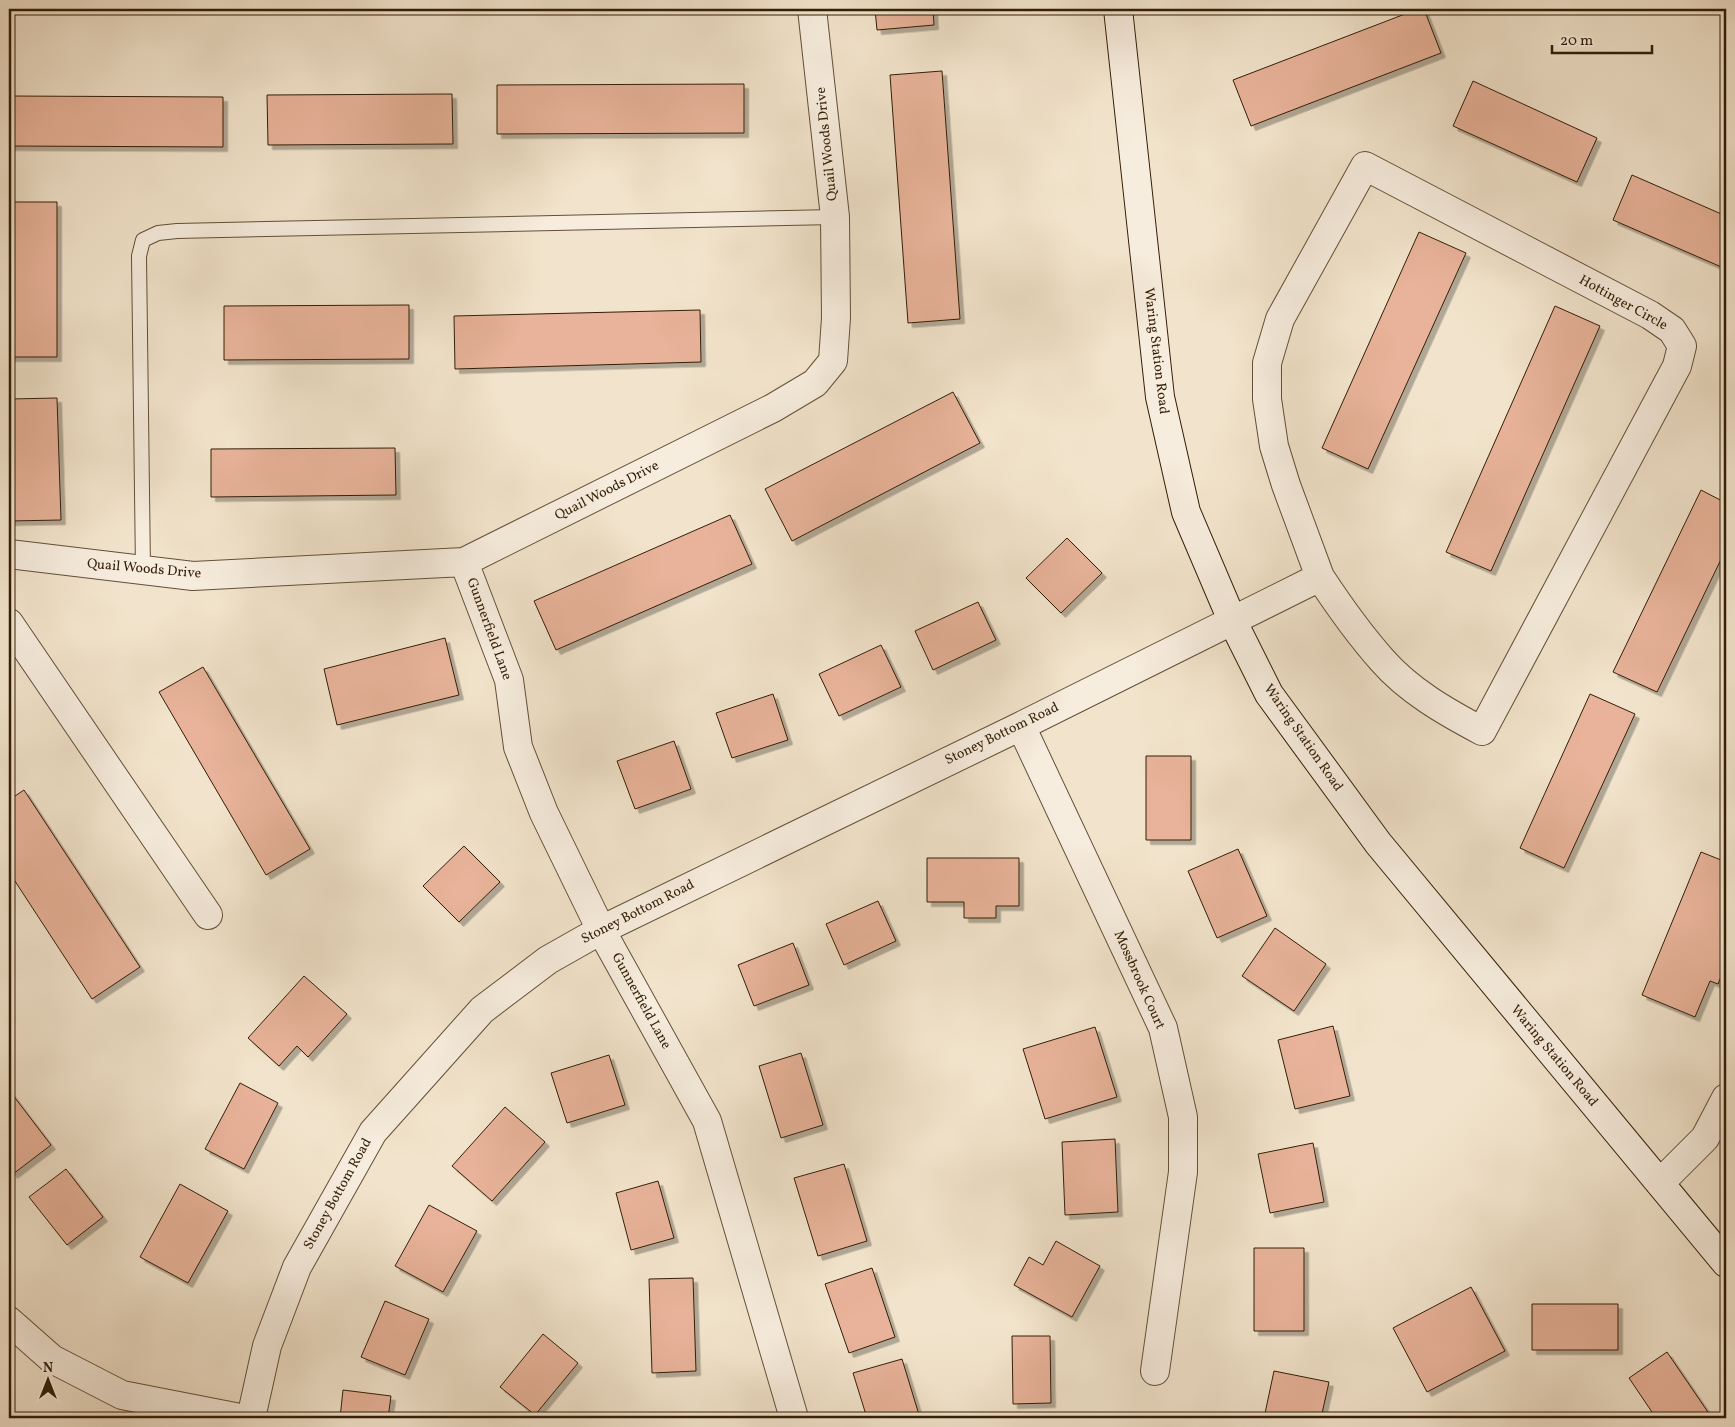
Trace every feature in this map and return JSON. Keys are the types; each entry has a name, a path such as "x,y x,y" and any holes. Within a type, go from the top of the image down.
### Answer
{"street":[{"name":"Quail Woods Drive","path":"9,554 193,576 464,562 764,412 815,383 833,361 836,318 835,217 812,9"},
{"name":"Waring Station Road","path":"1118,9 1160,397 1186,512 1232,620 1269,694 1378,843 1726,1263"},
{"name":"Hottinger Circle","path":"1364,166 1650,315 1672,330 1682,346 1677,366 1482,731 1456,718 1418,693 1383,662 1351,622 1320,577 1286,486 1274,446 1267,399 1267,363 1280,319 1364,166"},
{"name":"Gunnerfield Lane","path":"464,562 509,680 518,747 544,813 601,930 707,1121 794,1418"},
{"path":"1232,620 1320,577"},
{"name":"Stoney Bottom Road","path":"251,1418 267,1346 297,1267 373,1132 482,1010 548,960 601,930 1021,726 1232,620"},
{"path":"9,623 208,915"},
{"name":"Mossbrook Court","path":"1021,726 1163,1028 1183,1117 1183,1172 1155,1371"},
{"path":"1660,1183 1705,1138 1726,1098"},
{"path":"9,1322 52,1359 122,1395 240,1418"}],"lane":[{"path":"143,570 139,256 143,240 158,233 177,231 835,217"}],"building":[{"path":"875,9 933,9 934,25 877,30"},
{"path":"1418,9 1424,9 1441,53 1251,126 1233,80"},
{"path":"942,71 960,319 908,323 890,75"},
{"path":"1473,81 1597,138 1577,182 1453,126"},
{"path":"744,84 744,133 497,134 497,85"},
{"path":"452,94 453,144 268,145 267,95"},
{"path":"9,96 223,97 223,147 9,146"},
{"path":"1632,175 1726,216 1726,269 1613,220"},
{"path":"9,202 57,202 57,357 9,357"},
{"path":"1419,232 1466,253 1368,469 1322,448"},
{"path":"409,305 409,359 224,360 224,306"},
{"path":"1555,306 1600,326 1491,571 1446,552"},
{"path":"700,310 701,362 455,369 454,316"},
{"path":"953,392 980,443 792,541 765,489"},
{"path":"57,398 61,520 9,521 9,399"},
{"path":"395,448 396,495 211,497 211,449"},
{"path":"1701,490 1726,503 1726,549 1657,692 1613,672"},
{"path":"730,515 752,564 556,650 534,601"},
{"path":"1067,538 1102,573 1061,613 1026,578"},
{"path":"978,602 996,640 933,670 915,631"},
{"path":"445,638 459,695 337,725 324,669"},
{"path":"881,645 901,687 839,716 819,674"},
{"path":"203,667 310,849 266,875 159,692"},
{"path":"773,694 788,740 732,758 716,713"},
{"path":"1590,694 1635,714 1564,868 1520,848"},
{"path":"674,741 691,789 635,809 617,761"},
{"path":"1146,756 1191,756 1191,840 1146,840"},
{"path":"24,790 140,967 92,999 9,872 9,800"},
{"path":"464,846 500,882 459,922 423,886"},
{"path":"1238,849 1267,916 1217,938 1188,871"},
{"path":"1701,852 1726,862 1726,964 1718,984 1710,981 1695,1017 1642,995"},
{"path":"927,858 1019,858 1019,906 996,906 996,918 964,918 964,902 927,902"},
{"path":"878,901 896,941 844,965 826,924"},
{"path":"1275,928 1326,964 1294,1011 1242,976"},
{"path":"793,943 809,985 754,1006 738,965"},
{"path":"304,976 347,1014 308,1057 297,1046 279,1066 248,1038"},
{"path":"1333,1026 1350,1096 1295,1109 1278,1040"},
{"path":"1095,1027 1117,1097 1045,1119 1023,1049"},
{"path":"801,1053 823,1125 781,1138 759,1066"},
{"path":"609,1055 625,1105 567,1123 551,1073"},
{"path":"240,1083 278,1103 244,1169 205,1149"},
{"path":"9,1090 51,1145 13,1174 9,1168"},
{"path":"505,1107 545,1142 492,1201 452,1166"},
{"path":"1115,1139 1118,1212 1065,1215 1062,1142"},
{"path":"1313,1143 1324,1202 1270,1213 1258,1154"},
{"path":"844,1164 867,1241 818,1256 794,1178"},
{"path":"66,1169 103,1217 67,1245 29,1197"},
{"path":"658,1181 674,1238 631,1250 616,1193"},
{"path":"180,1184 228,1211 188,1283 140,1257"},
{"path":"429,1205 477,1231 443,1292 395,1266"},
{"path":"1056,1241 1100,1266 1072,1317 1014,1285 1029,1257 1043,1265"},
{"path":"1254,1248 1304,1248 1304,1331 1254,1331"},
{"path":"872,1268 895,1337 849,1353 825,1284"},
{"path":"693,1278 696,1371 652,1373 649,1279"},
{"path":"1471,1287 1505,1351 1427,1392 1393,1328"},
{"path":"385,1301 429,1319 405,1375 361,1357"},
{"path":"1532,1304 1618,1304 1618,1350 1532,1350"},
{"path":"543,1334 578,1363 535,1415 500,1387"},
{"path":"1012,1336 1050,1336 1051,1403 1013,1404"},
{"path":"1667,1352 1712,1418 1656,1418 1629,1378"},
{"path":"902,1359 920,1418 867,1418 853,1373"},
{"path":"1274,1371 1329,1382 1321,1418 1264,1418"},
{"path":"343,1390 391,1396 388,1418 340,1418"},
{"path":"1388,1414 1401,1418 1386,1418"}]}
